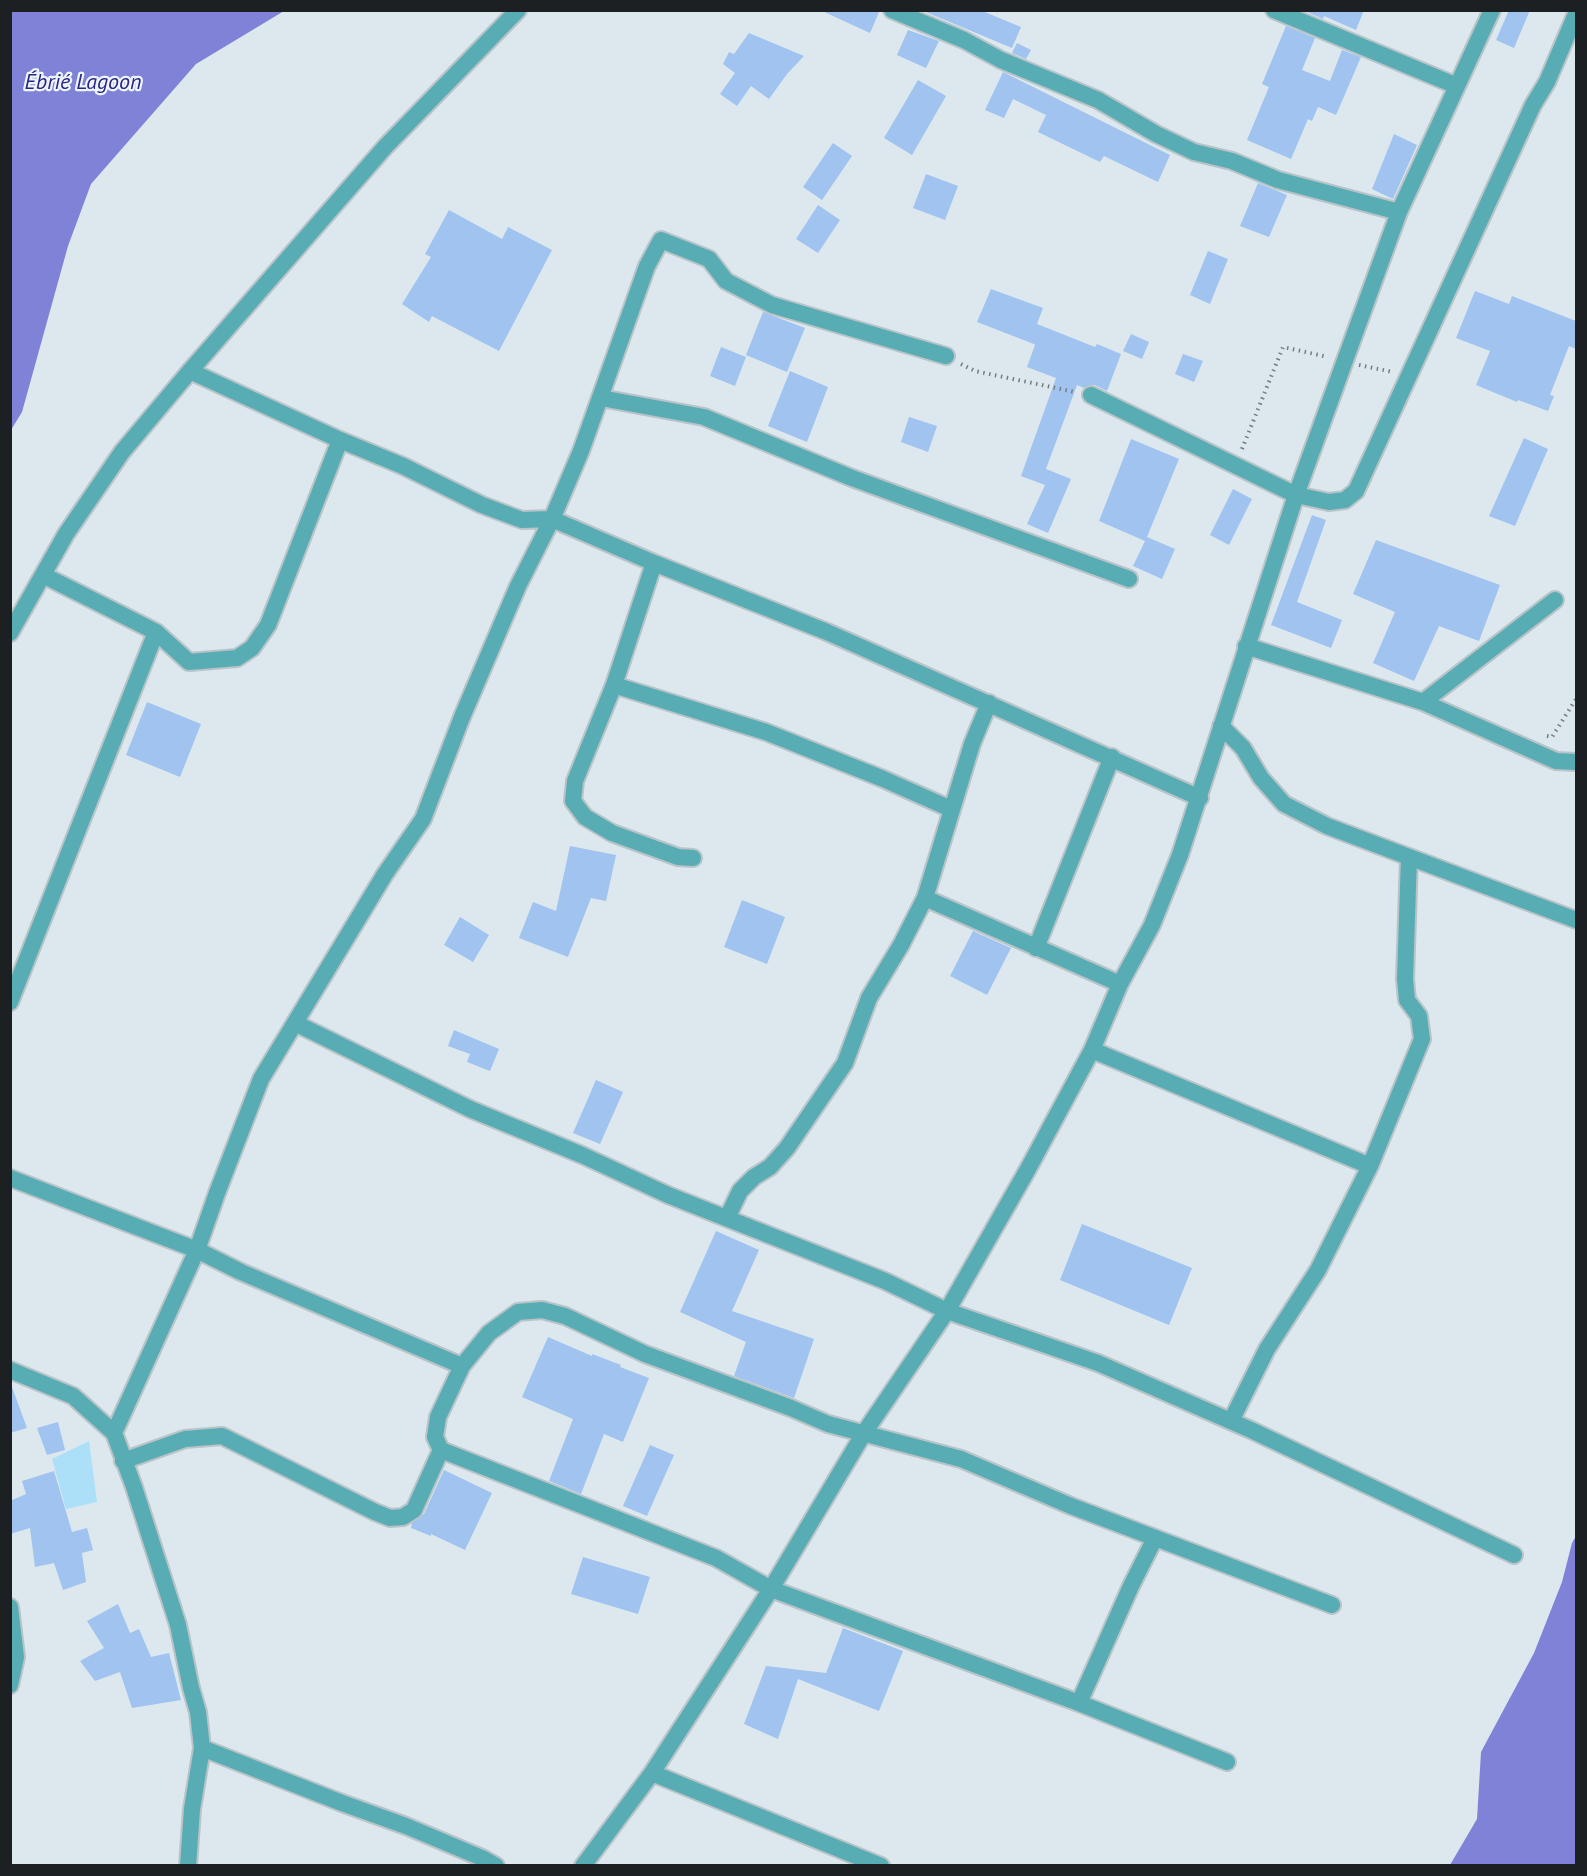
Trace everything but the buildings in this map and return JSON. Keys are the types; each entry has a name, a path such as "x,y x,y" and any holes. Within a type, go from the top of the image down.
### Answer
{"street":[{"path":"10,633 66,534 122,452 384,147 518,10"},
{"path":"892,10 964,40 1001,60 1098,100 1156,134 1194,152 1232,161 1278,180 1399,212"},
{"path":"1274,10 1457,86"},
{"path":"583,1866 652,1773 771,1589 864,1433 947,1311 1028,1169 1092,1050 1120,984 1152,925 1180,855 1296,495 1399,212 1492,10"},
{"path":"1090,395 1296,495 1329,502 1345,500 1356,491 1523,127 1547,82 1576,14"},
{"path":"114,1433 197,1250 261,1078 385,874 423,819 485,662 518,586 552,519 601,398 647,266 661,240 709,259 726,281 772,305 946,356"},
{"path":"190,371 340,440 403,466 492,509 522,520 552,519 654,563 827,632 1200,798"},
{"path":"601,398 704,417 852,478 1129,579"},
{"path":"43,575 156,632 189,662 237,658 252,648 268,625 340,440"},
{"path":"654,563 614,685 575,782 573,801 585,817 612,832 678,858 693,858"},
{"path":"1423,702 1555,600"},
{"path":"10,1002 156,632"},
{"path":"1246,646 1423,702 1556,761 1576,762"},
{"path":"614,685 766,732 951,809"},
{"path":"727,1218 740,1191 754,1177 770,1167 787,1148 844,1063 869,998 901,945 925,898 972,744 989,703"},
{"path":"1221,726 1243,748 1261,778 1284,804 1327,826 1576,920"},
{"path":"1036,948 1112,758"},
{"path":"1232,1421 1267,1349 1318,1270 1370,1166 1422,1039 1419,1016 1407,1000 1405,979 1409,856"},
{"path":"925,898 1120,984"},
{"path":"295,1023 470,1109 582,1155 668,1195 885,1281 947,1311 1098,1363 1232,1421 1514,1555"},
{"path":"1092,1050 1370,1166"},
{"path":"10,1178 197,1250 241,1272 462,1366"},
{"path":"1227,1762 1079,1703 771,1589 716,1558 441,1450 435,1437 438,1417 462,1366 489,1333 518,1312 543,1310 565,1316 645,1354 828,1424 961,1459 1071,1506 1332,1605"},
{"path":"10,1370 74,1396 114,1433 134,1487 178,1625 198,1712 202,1748 192,1809 188,1866"},
{"path":"123,1461 185,1439 222,1436 390,1518 403,1517 414,1510 441,1450"},
{"path":"1079,1703 1155,1538"},
{"path":"10,1608 16,1657 10,1685"},
{"path":"202,1748 221,1753 342,1803 406,1826 496,1866"},
{"path":"652,1773 881,1866"}],"path":[{"path":"1236,464 1282,347"},
{"path":"946,356 975,371 1090,395"}],"shaded area":[{"path":"89,1441 97,1502 66,1509 52,1459"}],"water":[{"name":"Ébrié Lagoon","path":"11,10 284,11 196,64 91,184 68,246 22,412 11,430"},
{"path":"1576,1536 1576,1865 1450,1865 1477,1819 1481,1752 1534,1653 1562,1582"}]}
